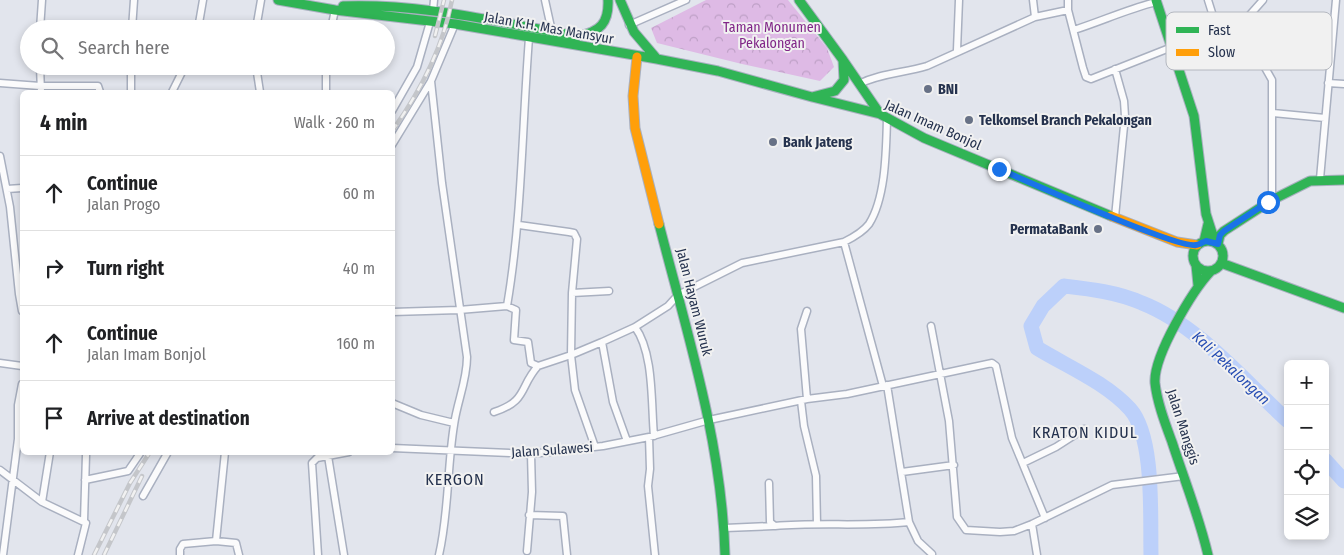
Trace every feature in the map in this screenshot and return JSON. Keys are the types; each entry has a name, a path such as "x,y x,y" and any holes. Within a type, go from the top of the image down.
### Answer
{"main road":[{"name":"Jalan K.H. Mas Mansyur","path":"278,0 293,1 335,10 455,24 657,59"},
{"name":"Jalan K.H. Mas Mansyur","path":"318,6 369,2 578,36 600,30 608,20 608,0"},
{"path":"620,0 629,25 638,41 657,59"},
{"path":"800,0 883,116"},
{"path":"1156,1 1166,30"},
{"path":"369,2 372,15"},
{"name":"Jalan Hayam Wuruk","path":"637,57 633,96 635,128 709,420 720,483 725,528 725,553"},
{"name":"Jalan Imam Bonjol","path":"657,59 766,83 812,98 883,116 924,138 1177,242"},
{"path":"812,98 831,93 842,85 844,76 843,60"},
{"path":"1177,242 1204,271 1211,271 1221,262 1222,251 1216,244 1208,224 1194,116 1179,70"},
{"path":"1216,244 1224,231 1272,200 1295,188 1320,179 1344,180"},
{"path":"1198,285 1194,251 1200,243 1208,224"},
{"path":"1177,242 1216,244"},
{"path":"1221,262 1344,308"},
{"name":"Jalan Manggis","path":"1208,555 1156,394 1156,369 1162,351 1198,285 1211,271"}],"street":[{"path":"41,20 42,0"},
{"path":"133,20 134,0"},
{"path":"200,20 203,0"},
{"path":"258,20 261,0"},
{"path":"433,11 434,0"},
{"path":"545,0 552,32"},
{"path":"629,25 686,0"},
{"path":"957,50 959,0"},
{"path":"1033,0 1036,17"},
{"path":"1068,0 1068,10 1086,77 1091,79 1166,49"},
{"path":"1208,0 1212,12"},
{"path":"1252,0 1253,9"},
{"path":"1251,12 1263,0"},
{"path":"1332,42 1336,0"},
{"path":"1074,30 1119,16 1131,8 1156,1"},
{"path":"333,20 335,10"},
{"path":"859,84 879,75 912,71 1036,17 1068,10"},
{"path":"395,106 418,67 430,22"},
{"path":"395,140 431,81 455,24"},
{"path":"507,306 519,225 521,156 529,38"},
{"path":"1115,69 1124,101 1125,116 1115,217"},
{"path":"1267,70 1270,75 1273,113 1272,200"},
{"path":"1320,179 1329,70"},
{"path":"40,75 41,89"},
{"path":"131,75 131,90"},
{"path":"173,90 180,75"},
{"path":"257,75 260,90"},
{"path":"326,75 326,90"},
{"path":"431,81 467,367 454,423 446,522 439,555"},
{"path":"0,83 41,89 98,86 99,90"},
{"path":"1328,83 1344,84"},
{"path":"1273,113 1325,118"},
{"path":"494,412 505,408 524,392 538,366 571,355 635,327 668,306 678,295 742,262 844,242 854,237 868,225 877,203 885,170 883,116"},
{"path":"0,156 7,189 20,294"},
{"path":"7,189 20,188"},
{"path":"519,225 574,233 577,239 572,293 571,355 574,390 595,447"},
{"path":"844,242 885,386 902,472 909,522 918,540 932,554"},
{"path":"572,293 609,291"},
{"path":"395,312 460,310 507,306 516,310 514,340 528,342 532,363 538,366"},
{"path":"807,311 801,329 804,426 816,476 817,524"},
{"path":"931,326 941,373 954,465 957,517 963,527 969,531 1014,531 1045,518 1108,486 1184,476"},
{"path":"635,327 643,338 647,357 651,437 648,486 655,555"},
{"path":"602,342 613,402 627,441"},
{"path":"0,363 20,366"},
{"name":"Jalan Sulawesi","path":"395,448 413,447 452,451 531,454 595,447 651,437 709,420 804,400 885,386 989,363 996,366 1008,424 1023,463"},
{"path":"3,555 2,541 18,439 18,405 20,394"},
{"path":"395,404 421,415 454,423"},
{"path":"1045,518 1023,463 1056,447 1084,429"},
{"path":"527,550 530,515 531,454"},
{"path":"42,502 50,455"},
{"path":"78,555 87,528 84,521 86,455"},
{"path":"85,480 128,472 139,455"},
{"path":"143,496 166,455"},
{"path":"216,541 225,455"},
{"path":"313,455 311,471 318,555"},
{"path":"313,460 334,455"},
{"path":"328,456 344,555"},
{"path":"902,472 954,465"},
{"path":"0,470 42,502 84,521"},
{"path":"769,483 770,522 773,526"},
{"path":"530,515 562,516 567,555"},
{"path":"725,528 817,524 877,526 909,522"},
{"path":"1032,524 1037,555"},
{"path":"180,555 180,549 183,544 216,541 236,543 240,555"}],"green space":[{"name":"Taman Monumen Pekalongan","path":"706,0 788,0 827,48 834,67 820,81 657,43 651,28"}],"waterway":[{"name":"Kali Pekalongan","path":"1151,555 1150,479 1144,438 1138,422 1130,409 1120,399 1086,376 1037,348 1031,326 1043,306 1064,286 1113,294 1142,303 1163,313 1201,339 1284,417"},
{"name":"Kali Pekalongan","path":"1329,464 1344,481"}],"railway":[{"path":"435,36 444,0"},
{"path":"395,126 412,101 429,68 443,35 452,0"},
{"path":"94,555 130,483 148,455"},
{"path":"104,555 142,476"}],"traffic: fast":[{"path":"278,0 335,10 455,24 657,59 718,71 812,97 835,91 844,80 843,60 799,0"},
{"path":"343,6 373,6 432,11 578,36 592,32 602,25 607,15 608,0"},
{"path":"620,0 634,32 657,59"},
{"path":"1156,0 1166,31"},
{"path":"843,60 880,114"},
{"path":"1179,70 1194,116 1206,214 1215,242"},
{"path":"812,97 880,114 924,138 1111,216"},
{"path":"1218,244 1220,235 1224,231 1272,200 1310,181 1344,180"},
{"path":"659,224 710,429 717,471 725,555"},
{"path":"1204,241 1208,224"},
{"path":"1208,241 1219,245 1223,256 1219,267 1208,271 1197,267 1193,256 1197,245 1208,241"},
{"path":"1221,263 1344,308"},
{"path":"1196,265 1198,285"},
{"path":"1208,555 1196,512 1162,412 1155,383 1156,371 1167,341 1194,293 1211,271"}],"traffic: slow":[{"path":"637,57 633,96 635,128 659,224"},
{"path":"1111,216 1177,242 1197,245"}],"place":[{"name":"BNI","path":"928,89"},
{"name":"Telkomsel Branch Pekalongan","path":"969,120"},
{"name":"Bank Jateng","path":"773,142"},
{"name":"PermataBank","path":"1098,229"}],"district":[{"name":"KRATON KIDUL","path":"1085,432"},
{"name":"KERGON","path":"455,479"}],"route":[{"path":"999,169 1154,234 1190,245 1197,245 1204,241 1212,241 1218,244 1220,235 1224,231 1268,202"}]}
